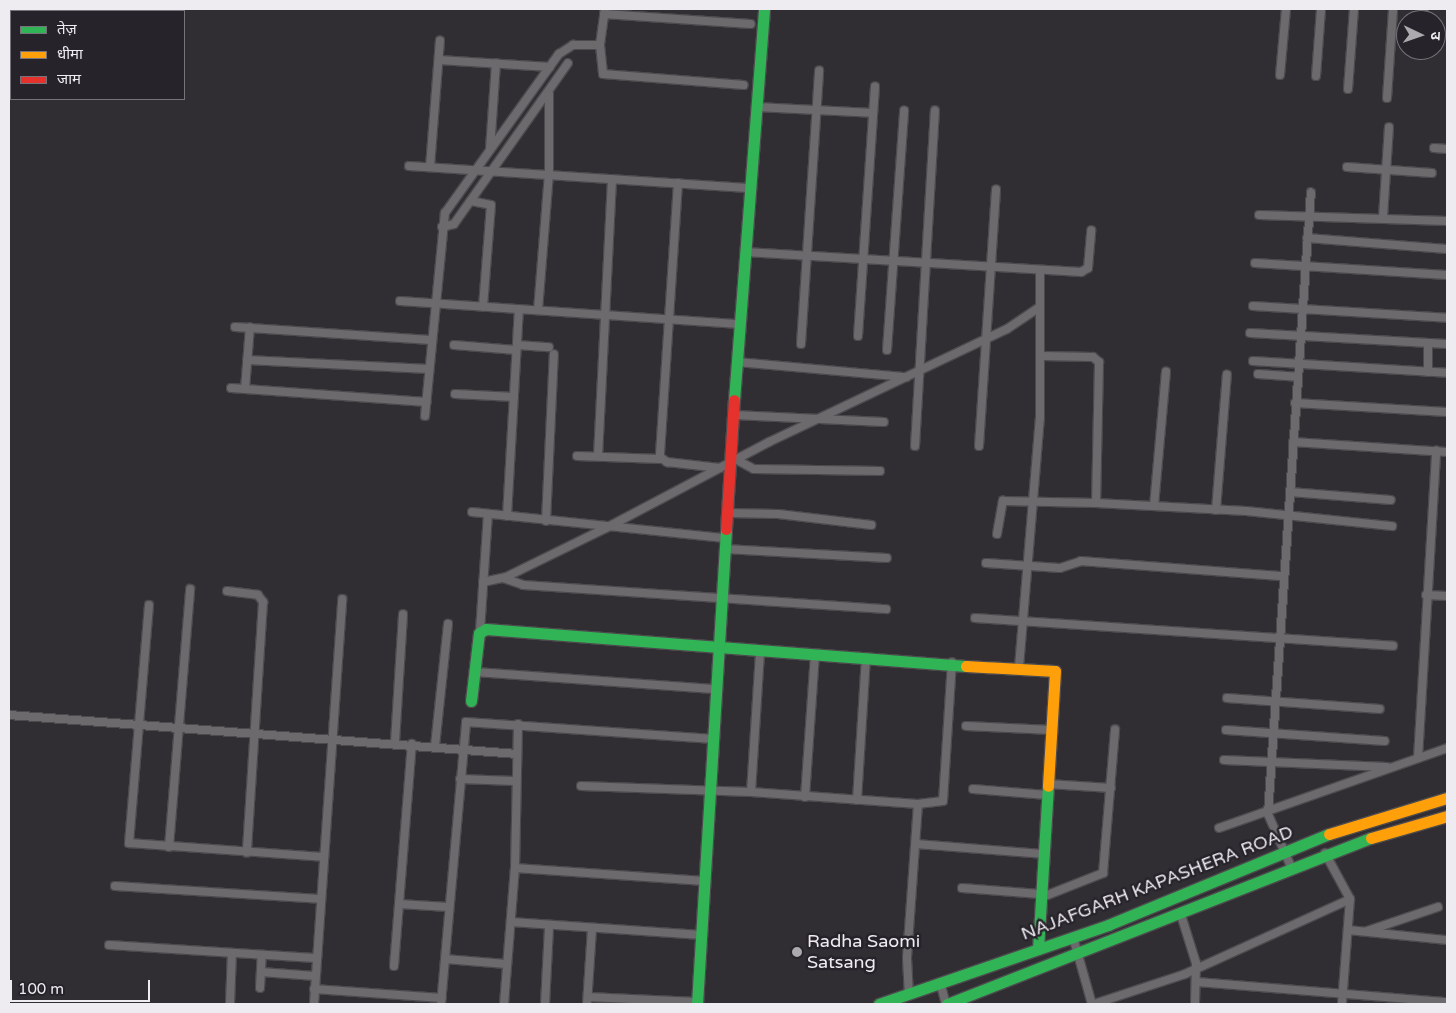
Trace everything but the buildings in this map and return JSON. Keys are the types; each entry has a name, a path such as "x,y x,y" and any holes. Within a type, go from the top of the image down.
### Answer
{"street":[{"path":"592,928 587,1001 697,1003 717,646 745,252 747,188 764,9"},
{"path":"1280,75 1286,9"},
{"path":"1316,76 1321,9"},
{"path":"1348,89 1354,9"},
{"path":"1387,98 1393,9"},
{"path":"744,85 604,74 600,45 604,11 751,24"},
{"path":"430,167 440,40"},
{"path":"425,416 442,227 452,202 550,67 573,45 600,45"},
{"path":"439,60 550,67"},
{"path":"490,150 496,63"},
{"path":"442,227 452,227 549,94 568,63"},
{"path":"801,344 820,71"},
{"path":"858,336 875,87"},
{"path":"538,310 549,174 549,94"},
{"path":"756,107 873,113"},
{"path":"887,350 896,260 904,111"},
{"path":"915,446 935,111"},
{"path":"1383,217 1384,170 1389,127"},
{"path":"1434,148 1447,149"},
{"path":"409,166 747,188"},
{"path":"1347,167 1432,174"},
{"path":"598,456 612,179"},
{"path":"661,459 678,183"},
{"path":"979,446 996,190"},
{"path":"1292,869 1268,808 1282,576 1294,442 1295,402 1311,192"},
{"path":"471,201 491,205 483,307"},
{"path":"1259,216 1383,217 1447,221"},
{"path":"745,252 925,262 990,270 1040,273 1087,270 1091,230"},
{"path":"1307,238 1447,249"},
{"path":"1255,262 1447,275"},
{"path":"1019,667 1030,566 1042,356 1038,308 1040,273"},
{"path":"400,301 739,324"},
{"path":"1254,306 1447,318"},
{"path":"483,582 503,578 606,528 820,418 986,337 1038,308"},
{"path":"507,516 519,309"},
{"path":"235,327 431,340"},
{"path":"245,389 250,327"},
{"path":"1250,333 1447,344"},
{"path":"1428,343 1428,372"},
{"path":"454,345 516,348 548,347"},
{"path":"546,521 554,354"},
{"path":"1042,356 1093,358 1099,362 1096,503"},
{"path":"247,360 429,369"},
{"path":"1253,361 1299,362 1447,373"},
{"path":"737,362 906,377"},
{"path":"1154,506 1166,372"},
{"path":"1216,510 1227,374"},
{"path":"1258,374 1297,377"},
{"path":"231,388 426,402"},
{"path":"455,394 514,397"},
{"path":"1295,402 1447,412"},
{"path":"734,415 884,422"},
{"path":"1294,442 1447,452"},
{"path":"1418,758 1426,595 1436,451"},
{"path":"577,456 661,459 729,464 754,469 880,471"},
{"path":"1290,492 1390,500"},
{"path":"997,534 1001,502 1154,506 1392,526"},
{"path":"472,512 725,544 887,558"},
{"path":"727,513 778,514 871,524"},
{"path":"471,700 480,631 488,514"},
{"path":"986,563 1060,568 1080,561 1282,576"},
{"path":"503,578 523,585 886,609"},
{"path":"169,847 190,589"},
{"path":"227,591 258,595 263,602 247,852"},
{"path":"1426,595 1447,596"},
{"path":"314,1004 315,958 342,599"},
{"path":"149,605 141,724 129,843 322,857"},
{"path":"395,742 403,614"},
{"path":"975,618 1393,646"},
{"path":"435,746 448,624"},
{"path":"480,631 717,646 760,652 952,662 1055,671 1042,854 1038,950"},
{"path":"751,792 760,652"},
{"path":"805,797 815,655"},
{"path":"857,800 866,657"},
{"path":"581,786 751,792 918,804 943,801 952,662"},
{"path":"476,672 716,689"},
{"path":"1227,698 1380,709"},
{"path":"9,715 332,737 517,754"},
{"path":"314,989 442,1001 448,907 466,722 518,724 713,739"},
{"path":"504,1004 515,868 515,781 518,724"},
{"path":"966,726 1052,730"},
{"path":"962,888 1040,896 1103,873 1116,729"},
{"path":"1226,730 1272,735 1385,741"},
{"path":"394,966 412,744"},
{"path":"1219,828 1268,808 1447,748"},
{"path":"1224,760 1392,767"},
{"path":"460,779 515,781"},
{"path":"973,789 1047,790 1111,788"},
{"name":"NAJAFGARH KAPASHERA ROAD","path":"879,1004 1073,937 1333,832 1447,798"},
{"path":"909,993 907,958 918,804"},
{"name":"NAJAFGARH KAPASHERA ROAD","path":"946,1004 1181,916 1339,847 1447,816"},
{"path":"1333,832 1339,847"},
{"path":"916,844 1042,854"},
{"path":"1325,854 1350,899 1342,1004"},
{"path":"515,868 705,881"},
{"path":"115,886 320,898"},
{"path":"1073,937 1093,1004 1196,969 1350,899"},
{"path":"399,904 448,907"},
{"path":"1364,932 1438,907"},
{"path":"1181,916 1196,969 1196,1004"},
{"path":"511,922 702,935"},
{"path":"545,1004 549,926"},
{"path":"1348,930 1447,940"},
{"path":"109,945 315,958"},
{"path":"230,1004 232,953"},
{"path":"260,988 262,955"},
{"path":"445,959 506,964"},
{"path":"261,972 315,976"},
{"path":"940,982 946,1004"},
{"path":"1197,982 1447,1002"}],"traffic: fast":[{"path":"734,400 764,9"},
{"path":"697,1004 726,529"},
{"path":"471,701 479,633 486,629 966,666"},
{"path":"1038,949 1048,786"},
{"path":"879,1004 1108,925 1329,834"},
{"path":"947,1004 1371,838"}],"traffic: slow":[{"path":"966,666 1055,671 1048,786"},
{"path":"1329,834 1447,798"},
{"path":"1371,838 1447,816"}],"traffic: jam":[{"path":"726,529 734,400"}],"place":[{"name":"Radha Saomi Satsang","path":"797,952"}]}
